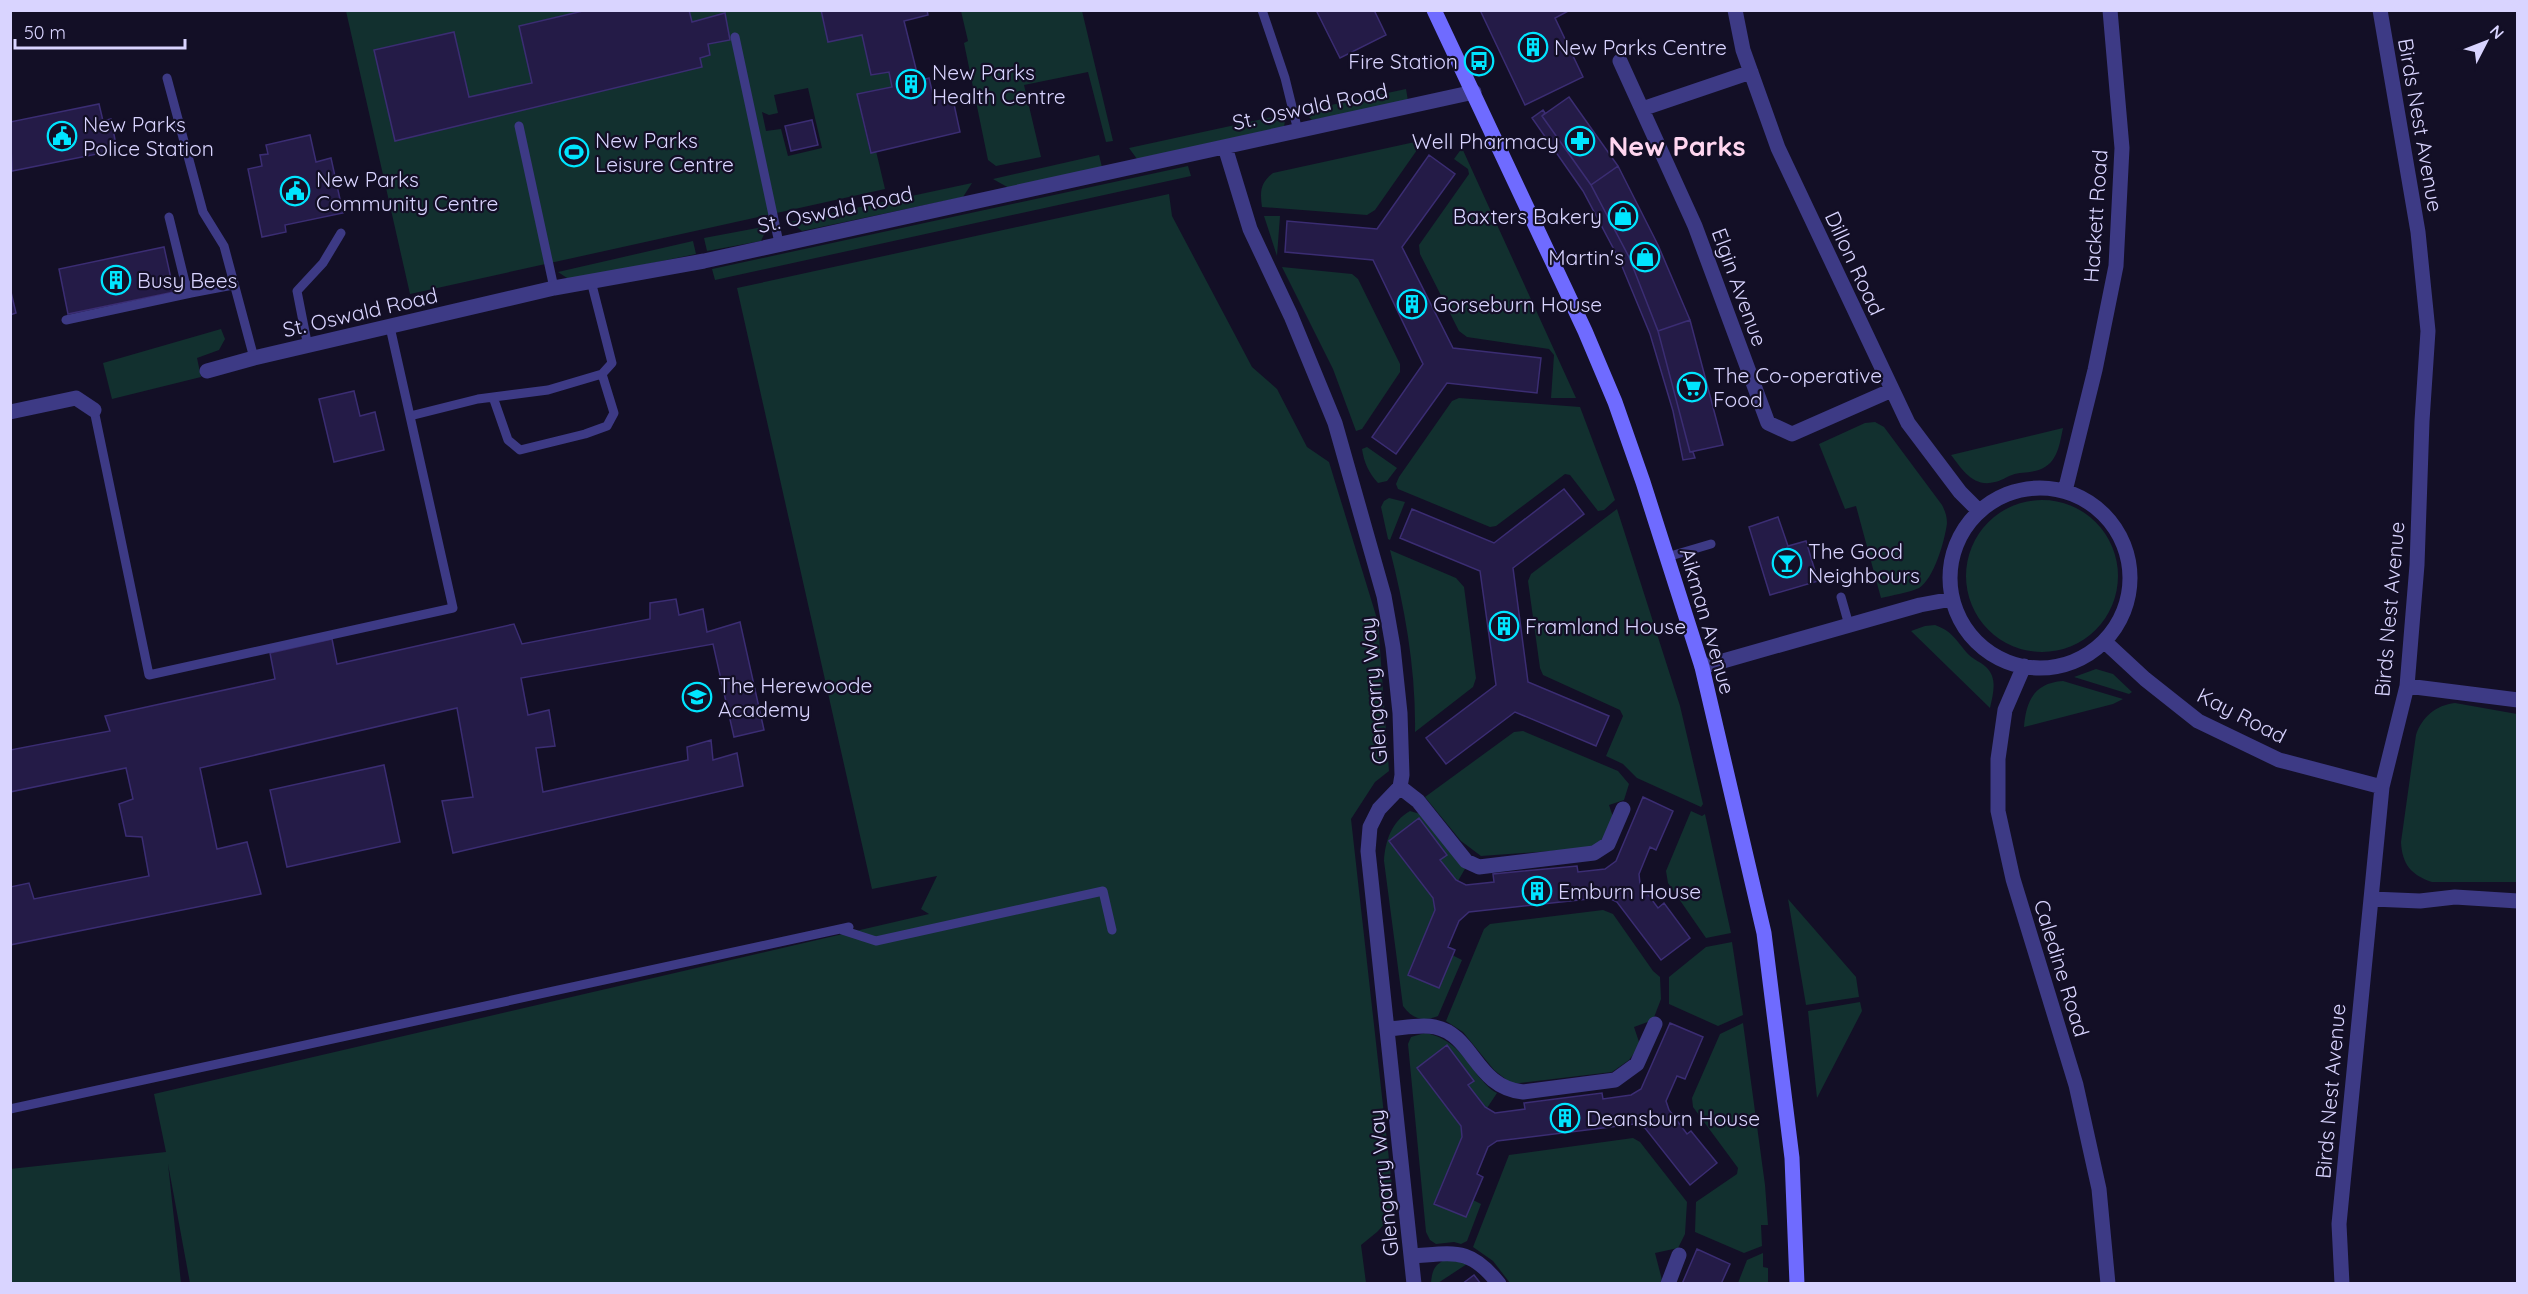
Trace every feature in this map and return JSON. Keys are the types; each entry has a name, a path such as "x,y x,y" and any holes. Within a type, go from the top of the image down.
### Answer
{"street":[{"name":"Aikman Avenue","path":"1434,10 1585,331 1615,402 1702,667 1764,933 1792,1158 1797,1284"},
{"name":"Dillon Road","path":"1735,10 1743,50 1779,148 1908,423 1960,492 1979,511"},
{"name":"Hackett Road","path":"2065,491 2095,370 2116,266 2122,148 2110,10"},
{"name":"Birds Nest Avenue","path":"2342,1284 2339,1224 2364,952 2372,899 2382,787 2407,686 2417,565 2428,331 2418,232 2380,10"},
{"name":"Elgin Avenue","path":"1620,61 1695,226 1768,423 1792,434 1892,390"},
{"path":"1642,109 1751,72"},
{"name":"St. Oswald Road","path":"207,371 554,288 704,261 1474,92"},
{"name":"Glengarry Way","path":"1225,147 1250,229 1291,316 1335,423 1384,596 1393,647 1400,713 1402,775 1400,787 1379,809 1370,827 1368,852 1413,1256 1414,1284"},
{"path":"10,412 76,398 94,410"},
{"path":"2042,488 2065,491 2084,499 2101,511 2114,527 2124,545 2129,565 2130,586 2117,625 2104,641 2075,661 2041,668 2004,660 1986,650 1971,636 1952,599 1950,575 1953,552 1963,530 1979,511 1998,498 2019,490 2042,488"},
{"path":"1702,667 1920,605 1952,599"},
{"name":"Kay Road","path":"2104,641 2145,679 2198,721 2279,760 2382,787"},
{"name":"Caledine Road","path":"2024,666 2005,710 1998,759 1998,811 2013,879 2076,1085 2099,1189 2108,1284"},
{"path":"2407,686 2517,700"},
{"path":"1400,787 1418,801 1466,861 1479,867 1594,854 1608,844 1623,809"},
{"path":"2372,899 2420,901 2455,897 2517,901"},
{"path":"1388,1029 1436,1027 1456,1038 1488,1077 1499,1086 1523,1092 1616,1080 1637,1064 1654,1024"},
{"path":"1413,1256 1454,1253 1469,1257 1485,1266 1499,1284"},
{"path":"1668,1284 1679,1255"}],"lane":[{"path":"1262,10 1285,78 1298,131"},
{"path":"735,37 779,243"},
{"path":"167,78 202,212 224,246 254,358"},
{"path":"519,126 554,288"},
{"path":"169,217 185,282 191,292"},
{"path":"308,347 297,291 323,263 341,233"},
{"path":"410,416 493,397 548,390 602,374 612,363 591,281"},
{"path":"66,320 233,285"},
{"path":"94,410 149,675 453,609 390,327"},
{"path":"493,397 508,440 520,450 585,434 607,426 614,413 602,374"},
{"path":"1667,557 1711,544"},
{"path":"1841,597 1849,625"},
{"path":"10,1109 845,928 876,941 1104,891 1112,930"}],"green space":[{"name":"New Parks Leisure Centre","path":"346,11 821,11 828,42 862,35 871,75 889,72 892,87 857,95 870,152 876,151 885,189 410,294","holes":["808,88 822,148 788,156 781,129 766,131 762,112 769,115 778,113 774,95"]},
{"path":"961,11 1082,11 1113,141 1106,142 1088,72 1024,85 1041,157 996,166 988,160 964,43 968,41"},
{"path":"1406,89 1408,101 1312,120 1303,111"},
{"path":"1286,114 1284,127 1137,159 1129,148"},
{"path":"1424,140 1375,210 1367,215 1262,207 1262,188 1273,173"},
{"path":"1462,148 1576,398 1551,398 1554,355 1549,349 1467,337 1459,331 1420,254 1419,245 1469,174 1468,169 1454,159"},
{"path":"1099,155 1102,167 1009,188 993,179"},
{"path":"1188,166 1191,176 715,280 712,269"},
{"path":"972,183 963,197 802,231 790,222"},
{"path":"1169,194 1172,216 1252,367 1277,389 1307,447 1329,462 1378,622 1389,771 1375,782 1351,819 1395,1213 1361,1245 1366,1283 190,1283 168,1164 181,1283 11,1283 10,1169 166,1152 154,1094 929,914 921,909 937,876 872,889 737,288"},
{"path":"1264,216 1280,216 1277,256"},
{"path":"768,226 761,241 707,251 704,238"},
{"path":"693,241 696,254 570,280 558,272"},
{"path":"1282,267 1352,274 1358,279 1400,364 1400,372 1362,429 1356,431 1333,369"},
{"path":"221,329 225,339 219,350 197,358 201,377 112,399 103,363"},
{"path":"1459,398 1580,407 1615,500 1604,510 1598,511 1570,475 1565,474 1496,526 1490,527 1398,489 1396,484 1399,477 1452,401"},
{"path":"1875,422 1884,427 1942,505 1947,523 1938,558 1924,583 1915,590 1881,598 1856,506 1845,509 1819,444 1865,423"},
{"path":"2063,428 2056,455 2048,465 2035,471 2015,474 1997,481 1987,483 1974,480 1951,455"},
{"path":"1367,447 1397,468 1387,481 1378,483 1370,472 1362,449"},
{"path":"1389,498 1405,502 1390,540 1381,507"},
{"path":"2042,500 2071,505 2096,522 2113,547 2118,576 2113,605 2096,630 2071,647 2042,652 2013,647 1988,630 1971,605 1966,576 1971,547 1988,522 2013,505"},
{"path":"1617,509 1680,706 1703,804 1701,807 1637,778 1623,764 1606,756 1623,716 1620,710 1543,675 1540,668 1528,581 1531,574"},
{"path":"1390,550 1456,578 1464,587 1476,678 1473,687 1415,732 1414,686 1409,640"},
{"path":"1935,625 1950,633 1969,655 1990,671 1994,686 1990,708 1911,631"},
{"path":"2096,669 2113,674 2132,692 2129,694 2074,677"},
{"path":"2063,681 2123,699 2113,704 2024,727 2027,709 2033,695 2045,685"},
{"path":"2455,703 2517,714 2517,882 2432,882 2413,872 2403,857 2401,842 2416,735 2426,717 2442,706"},
{"path":"1523,731 1618,771 1629,784 1624,800 1609,805 1614,820 1605,840 1592,848 1481,856 1461,841 1425,797 1514,732"},
{"path":"1410,811 1420,814 1466,867 1458,881 1456,880 1440,860 1447,854 1419,818 1389,841 1433,898 1435,910 1409,975 1452,955 1462,960 1438,1016 1427,1019 1410,1014 1403,1006 1384,861 1386,846 1394,826"},
{"path":"1691,811 1702,816 1705,814 1731,933 1706,938 1668,883 1666,871"},
{"path":"1788,899 1856,977 1859,997 1806,1005"},
{"path":"1603,910 1613,914 1653,971 1660,977 1661,999 1653,1020 1634,1027 1640,1045 1629,1060 1612,1072 1512,1084 1494,1070 1463,1032 1446,1021 1484,929 1490,924"},
{"path":"1732,942 1743,1015 1718,1026 1669,1004 1669,977 1706,947"},
{"path":"1860,1002 1862,1011 1817,1098 1808,1011"},
{"path":"1743,1023 1765,1185 1768,1225 1761,1225 1762,1246 1744,1253 1695,1232 1696,1202 1737,1174 1738,1168 1693,1107 1692,1098 1720,1034"},
{"path":"1425,1033 1443,1039 1456,1049 1489,1088 1497,1093 1487,1108 1485,1107 1468,1085 1474,1081 1447,1045 1417,1068 1461,1126 1462,1137 1434,1203 1466,1217 1473,1200 1481,1204 1467,1241 1461,1244 1454,1242 1436,1244 1430,1240 1426,1232 1408,1044 1411,1037"},
{"path":"1633,1138 1640,1142 1687,1202 1685,1234 1678,1248 1655,1253 1662,1280 1660,1283 1510,1283 1493,1261 1473,1247 1509,1155"},
{"path":"1763,1253 1763,1267 1768,1268 1768,1283 1738,1283 1747,1260"},
{"path":"1448,1259 1467,1264 1438,1283 1431,1283 1435,1268"}],"building":[{"path":"587,10 689,10 692,22 725,13 730,40 708,44 710,55 700,58 702,67 395,141 374,50 454,32 469,97 532,83 519,26"},
{"name":"New Parks Health Centre","path":"821,10 927,10 928,15 904,21 919,81 929,78 934,99 952,95 960,132 871,153 857,94 892,87 889,72 871,75 862,35 828,42"},
{"path":"1316,10 1374,10 1386,35 1340,58"},
{"name":"New Parks Centre","path":"1480,10 1570,10 1555,18 1583,77 1525,105"},
{"name":"Well Pharmacy","path":"1569,97 1618,166 1591,185 1542,116"},
{"name":"New Parks Police Station","path":"99,104 103,121 111,119 117,150 12,171 10,122"},
{"path":"1543,110 1545,113 1542,116 1591,185 1629,257 1658,331 1690,452 1693,452 1695,458 1683,460 1673,411 1650,334 1619,259 1583,191 1532,118"},
{"path":"812,120 818,145 791,151 785,126"},
{"name":"New Parks Community Centre","path":"310,135 316,162 331,158 343,213 285,225 286,232 262,237 248,169 262,166 260,155 268,154 266,145"},
{"name":"Gorseburn House","path":"1429,155 1455,174 1402,247 1453,348 1541,358 1537,393 1447,383 1396,454 1372,437 1423,364 1373,260 1285,252 1287,221 1377,229"},
{"path":"1618,166 1658,245 1690,320 1658,331 1629,257 1591,185"},
{"name":"Busy Bees","path":"164,247 174,292 68,314 59,269"},
{"path":"10,288 16,313 10,315"},
{"name":"The Co-operative Food","path":"1690,320 1723,445 1690,452 1658,331"},
{"path":"354,391 360,416 375,412 384,450 334,462 319,399"},
{"name":"Framland House","path":"1564,489 1584,514 1513,568 1528,682 1609,716 1596,746 1515,712 1446,764 1426,738 1496,685 1480,571 1400,538 1412,509 1494,543"},
{"name":"The Good Neighbours","path":"1778,517 1788,546 1806,541 1818,581 1770,595 1749,527"},
{"path":"676,599 679,615 703,609 707,632 740,622 764,730 734,737 713,644 521,678 528,715 549,710 555,746 536,748 543,792 688,760 687,747 711,740 713,760 737,753 743,786 453,853 442,801 473,797 457,708 200,768 217,849 247,842 261,894 10,945 10,887 29,883 34,899 149,876 142,837 126,836 119,804 133,799 126,768 10,792 10,750 110,731 105,716 275,679 270,653 332,639 337,664 514,624 522,644 650,619 650,603"},
{"path":"384,765 400,842 287,867 270,790"},
{"name":"Emburn House","path":"1643,797 1673,811 1656,850 1650,847 1639,874 1640,884 1658,908 1664,903 1690,938 1661,960 1617,902 1607,897 1469,912 1459,921 1448,947 1455,950 1439,988 1408,975 1435,910 1433,898 1389,841 1419,818 1447,855 1440,860 1456,880 1466,885 1494,882 1493,874 1577,866 1578,872 1605,869 1616,861"},
{"name":"Deansburn House","path":"1670,1023 1703,1037 1685,1079 1677,1076 1666,1101 1669,1110 1687,1134 1691,1131 1717,1163 1690,1185 1645,1128 1635,1124 1497,1141 1488,1147 1477,1174 1483,1177 1466,1217 1434,1204 1462,1137 1461,1126 1417,1068 1447,1045 1474,1081 1468,1085 1485,1107 1495,1113 1525,1109 1524,1103 1602,1093 1603,1099 1631,1095 1641,1089"},
{"path":"1697,1249 1730,1264 1721,1284 1682,1284"},
{"path":"1474,1275 1481,1284 1462,1284"}],"place":[{"name":"New Parks Centre","path":"1533,47"},
{"name":"Fire Station","path":"1479,61"},
{"name":"New Parks Health Centre","path":"911,84"},
{"name":"New Parks Police Station","path":"62,136"},
{"name":"Well Pharmacy","path":"1580,141"},
{"name":"New Parks Leisure Centre","path":"574,152"},
{"name":"New Parks Community Centre","path":"295,191"},
{"name":"Baxters Bakery","path":"1623,216"},
{"name":"Martin's","path":"1645,257"},
{"name":"Busy Bees","path":"116,280"},
{"name":"Gorseburn House","path":"1412,304"},
{"name":"The Co-operative Food","path":"1692,387"},
{"name":"The Good Neighbours","path":"1787,563"},
{"name":"Framland House","path":"1504,626"},
{"name":"The Herewoode Academy","path":"697,697"},
{"name":"Emburn House","path":"1537,891"},
{"name":"Deansburn House","path":"1565,1118"}],"district":[{"name":"New Parks","path":"1677,146"}]}
